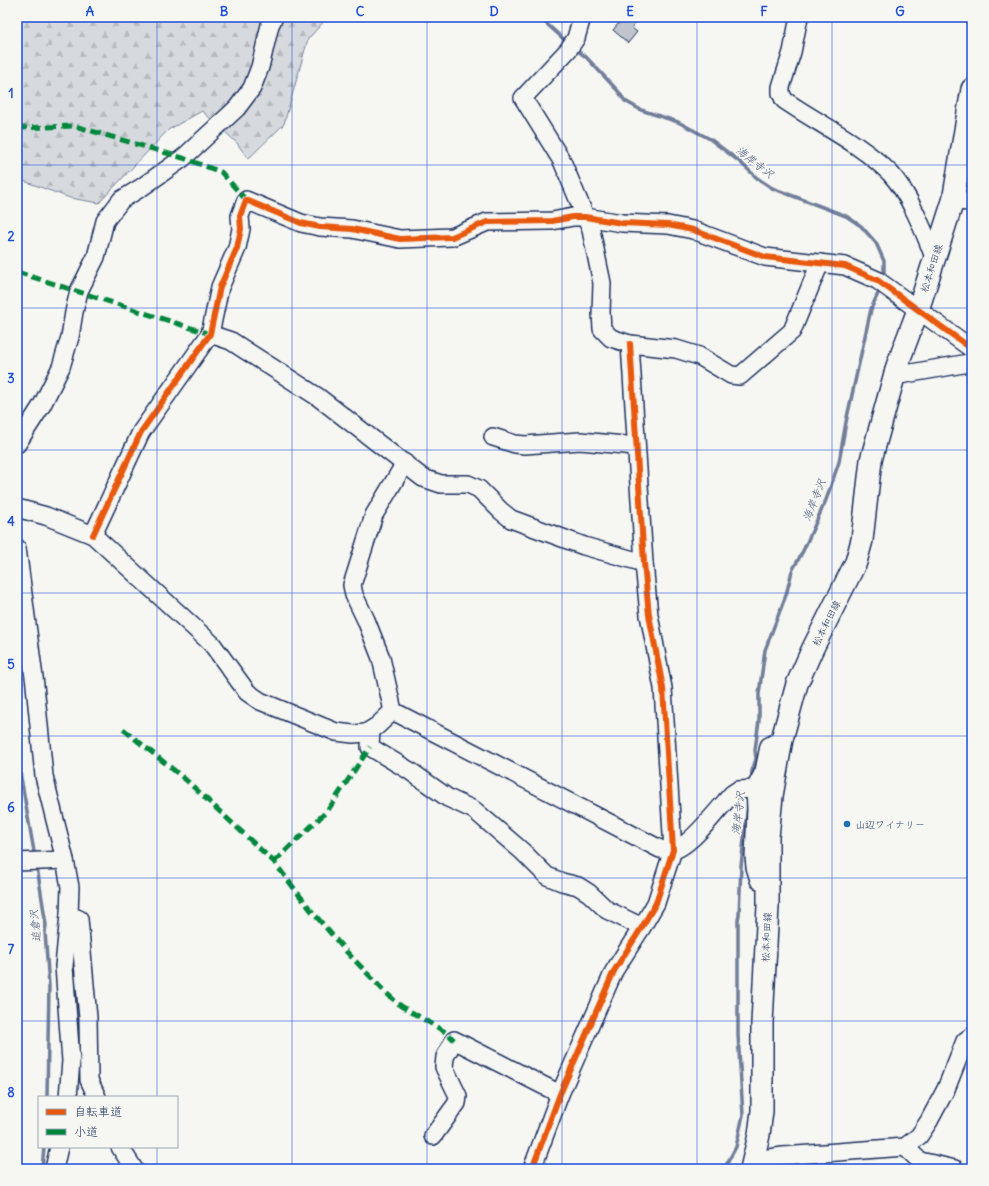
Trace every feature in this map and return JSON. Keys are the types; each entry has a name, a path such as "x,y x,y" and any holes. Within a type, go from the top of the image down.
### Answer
{"main road":[{"name":"松本和田線","path":"752,1165 759,1135 762,1111 762,1023 768,906 768,837 772,796 782,739 797,684 812,650 856,562 862,540 872,460 894,376 918,310 934,257 963,201 972,89"}],"street":[{"path":"17,444 42,405 61,367 70,338 79,291 96,257 105,221 121,200 183,158 237,108 252,88 260,67 270,25 274,17"},
{"path":"582,17 576,38 568,50 523,98 562,161 591,230 602,283 602,329 611,338 630,344 676,349 699,356 731,374 740,376 792,331 820,263"},
{"path":"799,17 792,52 781,87 781,93 784,100 875,159 891,175 907,198 934,257"},
{"path":"94,535 141,432 210,334 220,287 237,248 240,229 240,216 246,200 301,223 320,227 352,228 400,238 452,237 487,222 552,221 573,217 585,217 622,223 668,225 694,230 765,257 845,266 877,280 918,310 971,357"},
{"path":"210,334 231,341 318,397 423,478 441,484 468,484 479,489 511,519 584,546 644,563"},
{"path":"532,1169 560,1094 614,971 656,903 673,850 663,688 649,615 644,563 630,344"},
{"path":"894,376 971,357"},
{"path":"493,437 515,444 525,445 580,441 636,446"},
{"path":"405,463 374,515 352,585 354,595 381,658 393,710 660,849 673,850 683,846 732,794 738,790 754,789"},
{"path":"17,508 46,516 94,535 212,644 247,692 260,701 336,732 353,734 366,733 371,730 393,710"},
{"path":"17,548 35,685 44,776 65,860 70,887 64,966 71,1061 68,1096"},
{"path":"371,730 370,746 410,771 448,798 474,810 522,851 547,876 578,886 608,910 642,927"},
{"path":"768,882 759,880 755,867 756,809 754,789 764,771 770,746 782,739"},
{"path":"17,862 65,860"},
{"path":"69,915 79,919 88,1018 89,1080 97,1096"},
{"path":"752,1165 785,1163 905,1147 919,1136 929,1121 946,1089 965,1041 972,1036"},
{"path":"433,1136 457,1103 458,1096 444,1067 445,1057 454,1040 560,1094"},
{"path":"905,1147 919,1165 955,1169"},
{"path":"54,1169 59,1148"},
{"path":"121,1148 134,1169"}],"green space":[{"path":"17,17 328,17 308,39 284,124 248,159 237,143 202,111 168,130 99,203 70,198 21,180 17,173"}],"building":[{"path":"624,17 639,17 632,28 637,32 628,43 613,30"}],"waterway":[{"name":"海岸寺沢","path":"539,17 568,43"},
{"name":"海岸寺沢","path":"574,48 586,57 618,91 625,101 641,110 678,122 710,139 740,162 757,178 772,188 846,216 861,226 876,243 884,261 884,279"},
{"name":"海岸寺沢","path":"751,782 752,771 756,759 755,750 759,720 759,694 765,650 786,595 792,571 803,551 826,500 839,462 846,422 871,309 880,289"},
{"name":"追倉沢","path":"17,755 35,857"},
{"name":"海岸寺沢","path":"724,1169 736,1147 743,1115 738,1035 738,920 741,866 748,804"},
{"name":"追倉沢","path":"37,867 46,925 45,932 49,986 47,1096"},
{"name":"追倉沢","path":"42,1169 44,1148"}],"marked path":[{"path":"17,128 75,126 183,158 221,172 246,200"},
{"path":"17,272 210,334"},
{"path":"123,729 186,780 274,862 310,909 344,949 385,992 401,1006 447,1033 454,1040"},
{"path":"274,862 328,810 370,747"}],"cycle path":[{"path":"93,535 141,432 210,334 220,287 237,248 241,229 240,216 246,200 301,223 320,227 352,229 400,239 452,237 487,222 552,221 573,217 585,217 622,223 668,225 693,230 765,257 845,266 877,280 972,349"},
{"path":"532,1169 560,1094 614,971 656,903 673,850 663,688 649,615 644,563 630,344"}],"place":[{"name":"山辺ワイナリー","path":"847,824"}]}
